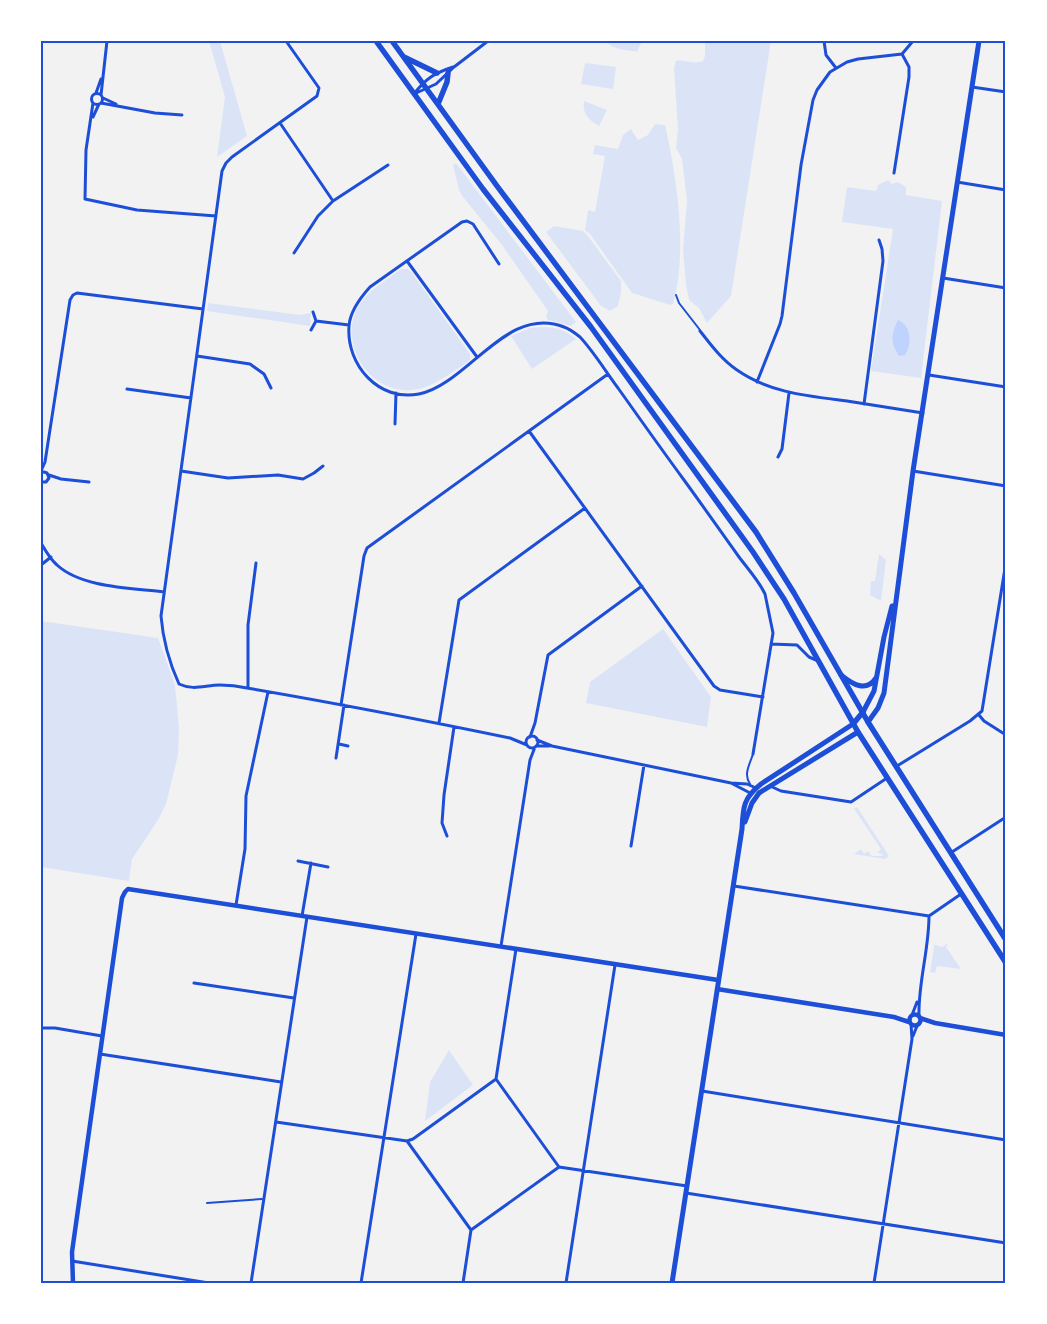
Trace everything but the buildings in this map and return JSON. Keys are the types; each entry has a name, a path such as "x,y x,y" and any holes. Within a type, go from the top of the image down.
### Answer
{"highway":[{"path":"376,41 489,196 592,327 753,552 784,599 853,724 1006,963"},
{"path":"392,41 496,186 756,532 791,588 868,722 1006,939"},
{"path":"404,57 437,73"},
{"path":"438,104 447,82 448,73"},
{"path":"853,724 862,712"},
{"path":"858,732 868,722"}],"main road":[{"path":"868,722 878,708 884,692 913,471 979,41"},
{"path":"862,712 874,691 884,637 896,596"},
{"path":"839,672 852,683 860,686 872,683 877,676"},
{"path":"672,1283 744,807 750,793 853,724"},
{"path":"756,790 770,786 858,732"},
{"path":"742,829 756,790"}],"street":[{"path":"90,123 102,97 108,41"},
{"path":"286,41 319,88 319,92 317,96 232,157 222,171 161,616 163,638 172,667 179,684 189,688 220,685 248,688 439,723 510,738 527,746 552,746"},
{"path":"414,94 436,84 454,67 488,41"},
{"path":"824,41 826,55 836,68"},
{"path":"757,382 782,316 801,165 812,100 825,78 836,68 858,59 902,54 913,41"},
{"path":"894,173 909,77 909,67 902,54"},
{"path":"414,94 422,82 437,73 454,67"},
{"path":"103,74 96,93 91,98 93,103 85,157 85,199 137,210 216,216"},
{"path":"972,87 1006,92"},
{"path":"96,93 121,106"},
{"path":"93,103 121,106 154,113 182,114"},
{"path":"280,123 333,201"},
{"path":"294,253 318,216 333,201 388,165"},
{"path":"957,182 1006,190"},
{"path":"499,264 473,224 462,222 370,287 358,300 349,326 353,358 362,372 374,384 400,395 419,394 435,388 515,330 530,325 549,323 569,329 580,338 608,374 763,590 772,625 771,644 754,754"},
{"path":"864,404 883,261 879,240"},
{"path":"407,261 477,357"},
{"path":"943,278 1006,288"},
{"path":"61,479 41,472 45,462 70,300 73,295 77,293 203,309"},
{"path":"311,330 316,321 313,312"},
{"path":"316,321 349,326"},
{"path":"700,331 722,357 736,369 757,382 789,393 923,413"},
{"path":"197,356 250,364 264,374 271,388"},
{"path":"336,758 365,552 608,374"},
{"path":"929,375 1006,387"},
{"path":"127,389 191,398"},
{"path":"395,424 396,393"},
{"path":"778,457 782,449 789,393"},
{"path":"529,431 714,686 722,690 763,697"},
{"path":"41,488 48,474 45,462"},
{"path":"181,471 228,478 278,475 303,479 314,474 322,466"},
{"path":"913,471 1006,486"},
{"path":"45,481 61,479 89,482"},
{"path":"439,723 459,600 586,508"},
{"path":"41,543 57,565 77,577 164,592"},
{"path":"41,564 51,557"},
{"path":"897,766 979,715 984,706 1006,562"},
{"path":"248,688 248,624 256,563"},
{"path":"530,760 526,741 535,723 548,655 642,586"},
{"path":"771,644 797,645 809,657 817,660"},
{"path":"236,905 245,849 246,796 268,692"},
{"path":"979,715 984,721 1006,735"},
{"path":"500,947 530,760 537,739 535,723"},
{"path":"447,836 442,823 454,727"},
{"path":"510,738 529,737 552,746 731,782 756,790"},
{"path":"338,744 348,746"},
{"path":"631,846 644,765"},
{"path":"770,786 782,791 851,802 888,777"},
{"path":"731,782 750,793"},
{"path":"952,852 1006,817"},
{"path":"298,861 328,867"},
{"path":"251,1283 294,998 310,864"},
{"path":"732,886 929,916 961,894"},
{"path":"73,1283 72,1261 99,1054 122,898 127,890 132,889 718,980"},
{"path":"874,1283 912,1039 911,1020 918,1000 929,916"},
{"path":"361,1283 416,934"},
{"path":"516,949 496,1079 559,1167"},
{"path":"566,1283 615,965"},
{"path":"194,983 294,998"},
{"path":"717,990 894,1017 911,1020 918,1025 935,1023"},
{"path":"912,1039 918,1025 918,1000"},
{"path":"911,1020 919,1017 935,1023 1006,1035"},
{"path":"41,1028 55,1028 102,1036"},
{"path":"99,1054 281,1082"},
{"path":"275,1122 407,1141 413,1139 496,1079"},
{"path":"701,1091 1006,1140"},
{"path":"407,1141 471,1230 463,1283"},
{"path":"471,1230 559,1167 687,1186"},
{"path":"686,1193 1006,1242"},
{"path":"72,1261 209,1283"}],"lane":[{"path":"676,295 679,303 700,331"},
{"path":"754,754 749,763 746,776 756,790"},
{"path":"207,1202 263,1199"}],"shaded area":[{"path":"209,41 220,41 247,136 217,157 225,97"},
{"path":"606,41 642,41 637,52 616,48"},
{"path":"705,41 771,41 731,296 707,323 699,308 689,300 686,285 683,250 687,201 682,159 676,148 678,129 674,68 676,61 703,61"},
{"path":"585,63 616,67 613,89 581,84"},
{"path":"584,101 607,110 599,126 587,116 584,110"},
{"path":"655,124 665,125 677,191 679,215 680,262 673,304 670,305 632,293 590,234 585,230 588,210 595,212 605,156 593,154 595,145 618,149 623,135 631,129 638,140 648,135"},
{"path":"456,163 576,322 571,326 548,320 546,317 548,311 502,245 463,197 459,190 453,165"},
{"path":"888,180 892,184 898,182 906,187 906,195 942,201 921,378 871,371 893,229 842,222 847,187 876,191 878,185"},
{"path":"554,226 583,231 588,236 621,281 618,306 610,311 601,306 546,232"},
{"path":"401,269 408,269 412,273 470,354 470,360 444,378 429,386 412,390 388,387 376,379 365,369 357,357 353,343 352,328 355,314 362,301 375,288"},
{"path":"208,303 300,315 311,313 310,326 207,311"},
{"path":"544,327 562,330 576,339 532,369 511,336 530,328"},
{"path":"879,554 886,560 881,601 870,595 871,581 875,581"},
{"path":"41,621 158,638 175,685 179,728 178,755 166,804 158,820 132,859 129,881 41,867"},
{"path":"663,629 711,697 707,727 586,703 590,682"},
{"path":"857,807 889,856 885,859 854,854 861,849 864,854 868,851 872,856 882,856 883,854 877,853 881,849 855,810 853,810"},
{"path":"935,941 935,945 942,947 948,945 946,947 961,969 937,966 935,973 930,972"},
{"path":"449,1050 473,1085 425,1121 430,1082"}],"water":[{"path":"898,320 906,326 910,341 905,355 899,356 892,338"}]}
